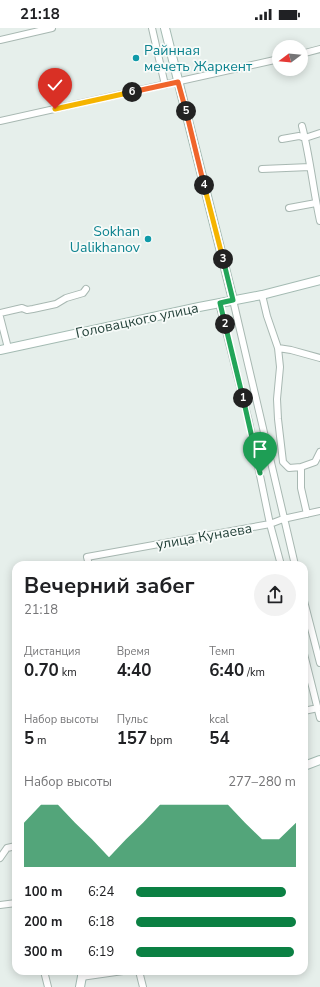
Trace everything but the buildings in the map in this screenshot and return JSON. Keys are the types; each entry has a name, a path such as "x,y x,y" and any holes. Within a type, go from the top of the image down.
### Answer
{"main road":[{"path":"165,28 233,300"},
{"name":"Головацкого улица","path":"0,350 262,295 320,280"},
{"path":"308,764 320,760"},
{"path":"80,987 82,975"}],"street":[{"path":"0,40 52,28"},
{"path":"152,28 166,85"},
{"path":"308,52 320,49"},
{"path":"0,121 272,61"},
{"path":"302,126 309,153 310,167 320,221"},
{"path":"282,139 299,136 305,138 320,133"},
{"path":"262,169 310,167"},
{"path":"289,208 316,203"},
{"path":"0,313 22,308 28,310 56,304 66,298 83,293 86,289"},
{"path":"262,295 267,316 278,348 280,367 277,399 283,462 289,468 301,467 315,462 320,452"},
{"path":"233,300 294,561"},
{"path":"220,303 249,422 270,524 280,561"},
{"path":"0,317 8,348"},
{"path":"278,348 320,358"},
{"path":"301,467 301,488 307,514"},
{"name":"улица Кунаева","path":"88,561 87,557 270,524 284,519 320,511"},
{"path":"308,616 320,663"},
{"path":"308,669 320,718"},
{"path":"308,710 318,708"},
{"path":"0,858 6,848 12,847"},
{"path":"0,905 12,904"},
{"path":"45,975 48,987"},
{"path":"140,975 144,987"}],"place":[{"name":"Райнная мечеть Жаркент","path":"136,58"},
{"name":"Sokhan Ualikhanov","path":"148,239"}],"route":[{"path":"55,109 178,82 231,289 233,300 220,303 260,473"}]}
